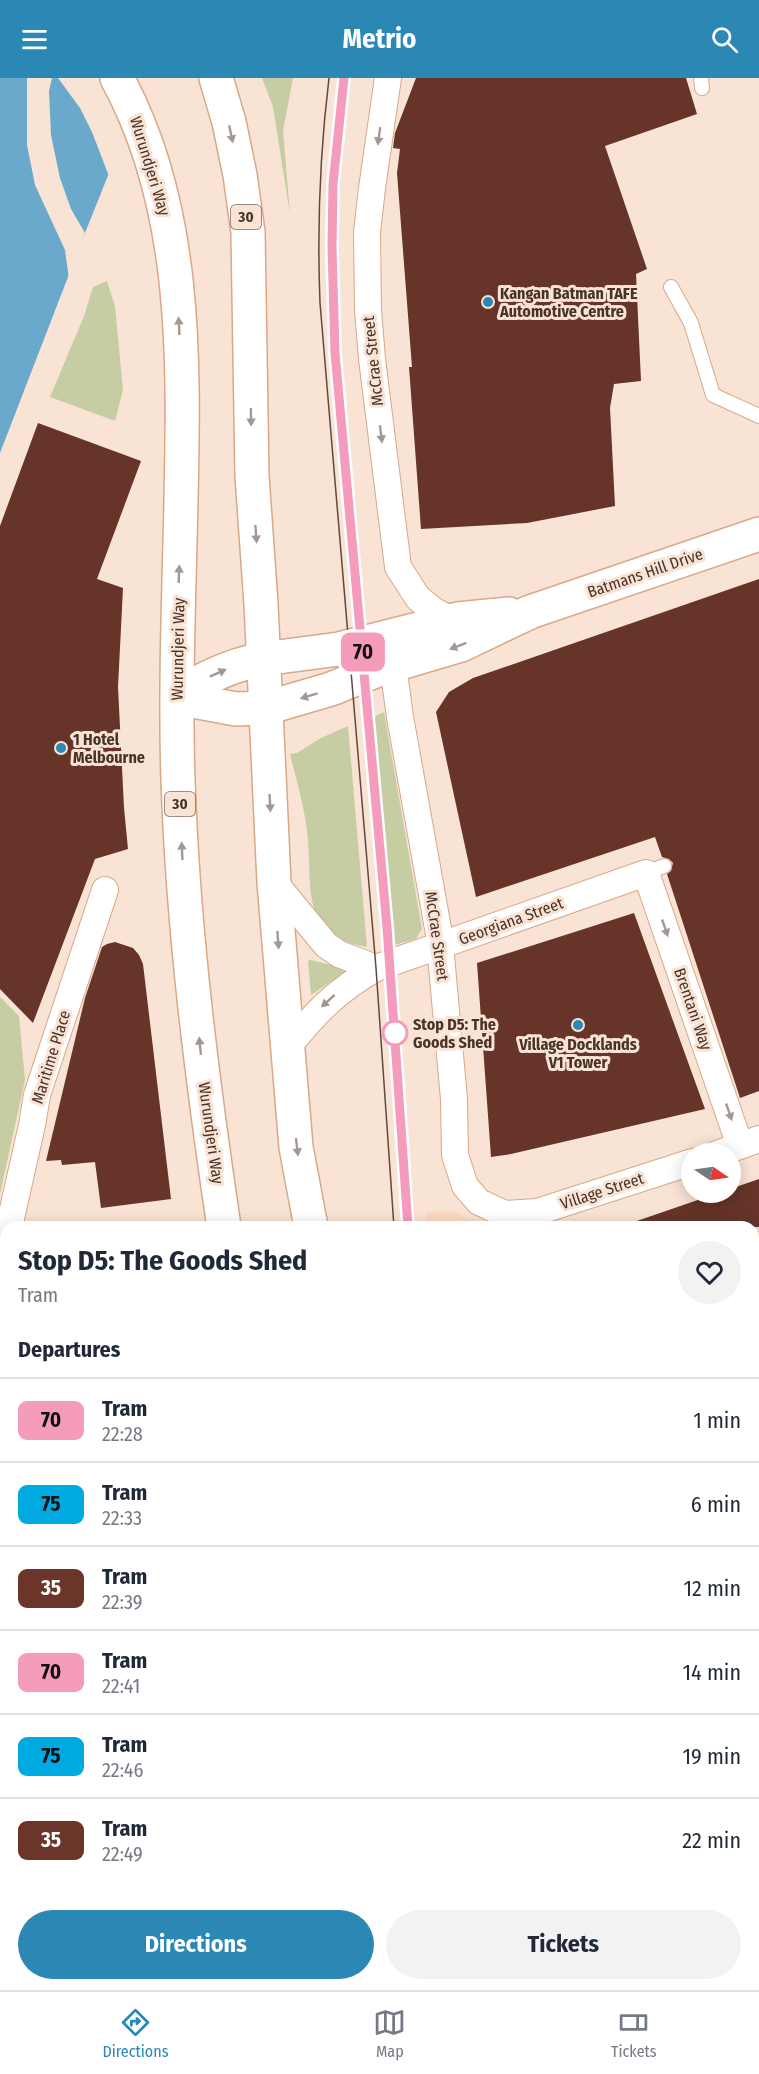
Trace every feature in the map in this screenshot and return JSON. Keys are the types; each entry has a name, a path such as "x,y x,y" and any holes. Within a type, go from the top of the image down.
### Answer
{"main road":[{"name":"Wurundjeri Way","path":"117,78 145,138 166,215 176,279 183,424 177,697 178,780 186,909 206,1104 223,1221"},
{"name":"30","path":"216,78 229,122 240,175 248,232 252,476 274,882 296,1147 310,1221"},
{"name":"Batmans Hill Drive","path":"177,697 236,709 266,708 331,689 460,645 530,612 759,534"},
{"name":"Batmans Hill Drive","path":"177,697 192,686 236,665 339,649 451,620 530,612"}],"street":[{"name":"McCrae Street","path":"388,78 373,176 368,232 368,310 372,359 398,567 418,598 451,620"},
{"name":"McCrae Street","path":"393,666 441,946 454,1099 455,1155 465,1186 479,1202"},
{"name":"Georgiana Street","path":"286,1048 327,1001 347,985 376,968 655,869"},
{"name":"Brentani Way","path":"655,869 738,1143"},
{"path":"274,882 326,945 339,954 376,968"},
{"name":"Maritime Place","path":"10,1221 32,1125 36,1095 105,890"},
{"name":"Village Street","path":"479,1202 505,1214 537,1212 681,1166"}],"lane":[{"path":"671,287 691,323 713,395 759,417"},
{"path":"702,358 709,339"}],"shaded area":[{"path":"426,1212 457,1212 469,1221 426,1221"}],"green space":[{"path":"262,78 293,78 283,131 290,214 273,107"},
{"path":"107,281 115,306 123,390 115,421 50,397 84,316 93,287"},
{"path":"384,712 422,929 416,939 394,945 373,717"},
{"path":"348,726 367,947 344,941 329,931 319,919 313,904 306,821 290,754 297,753 321,738"},
{"path":"308,961 344,968 346,971 311,995"},
{"path":"0,997 19,1016 25,1080 0,1194"}],"water":[{"path":"0,78 147,78 0,453"}],"pier":[{"path":"27,78 52,78 49,91 51,135 60,178 71,209 85,233 69,279 65,250 35,185 27,145"},
{"path":"58,78 150,78 110,179 80,108"}],"building":[{"name":"Kangan Batman TAFE Automotive Centre","path":"416,78 686,78 697,114 605,146 647,269 636,274 641,381 614,384 610,408 615,506 527,523 421,529 409,367 412,367 397,173 400,149 393,148 395,133"},
{"name":"1 Hotel Melbourne","path":"38,423 141,461 97,579 123,588 118,687 128,849 95,859 33,1023 0,989 0,526"},
{"path":"759,579 759,1091 740,1098 667,874 671,871 673,863 662,857 655,837 476,897 436,712 449,692 473,678"},
{"name":"Village Docklands V1 Tower","path":"634,913 705,1109 491,1157 477,963"},
{"path":"115,942 133,948 143,964 171,1199 101,1208 95,1162 62,1165 61,1160 46,1161 85,998 102,947"},
{"path":"759,1179 759,1221 637,1221 689,1203 741,1203 741,1185"}],"tram line":[{"path":"329,78 320,190 320,303 376,968 394,1221"},
{"path":"344,78 333,184 335,353 387,927 408,1221"},
{"name":"70","path":"344,78 333,184 335,353 387,927 408,1221"}],"place":[{"name":"Kangan Batman TAFE Automotive Centre","path":"488,302"},
{"name":"1 Hotel Melbourne","path":"61,748"},
{"name":"Village Docklands V1 Tower","path":"578,1025"},
{"name":"Stop D5: The Goods Shed","path":"395,1033"}]}
